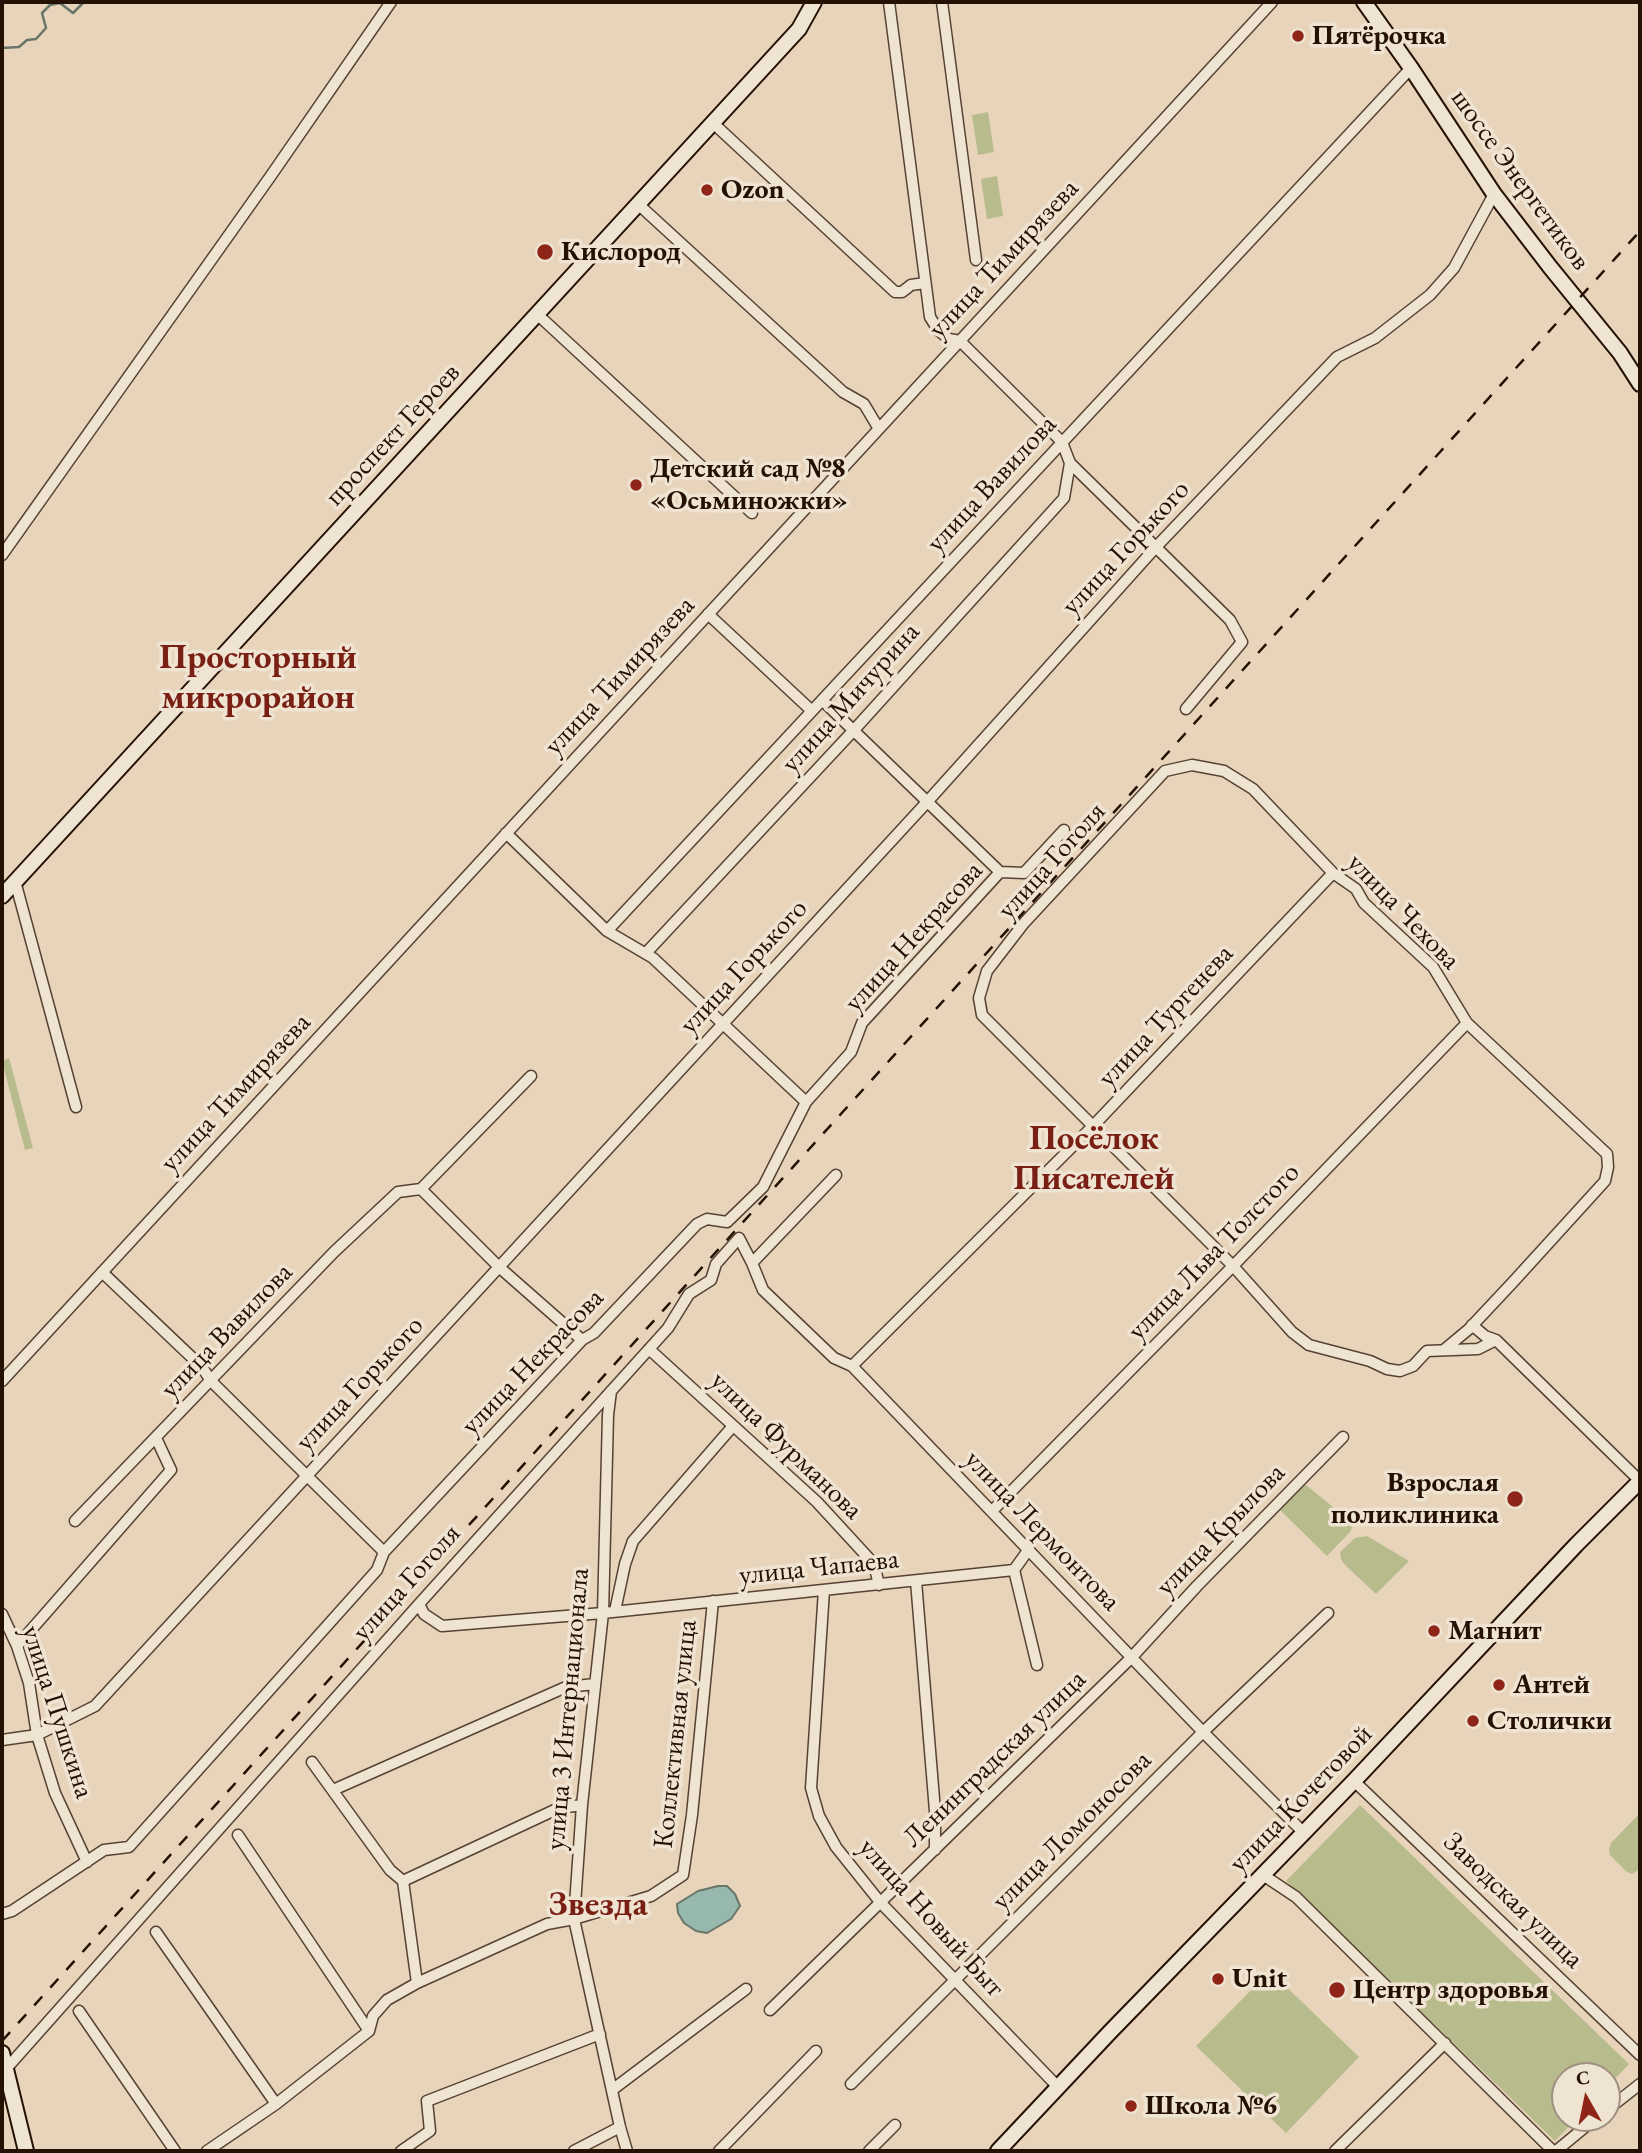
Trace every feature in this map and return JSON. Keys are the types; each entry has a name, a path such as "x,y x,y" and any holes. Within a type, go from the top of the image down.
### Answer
{"main road":[{"name":"проспект Героев","path":"2,896 799,29 814,2"},
{"name":"шоссе Энергетиков","path":"1364,2 1494,194 1620,353 1640,384"},
{"name":"улица Кочетовой","path":"998,2151 1640,1481"},
{"path":"4,2062 26,2151"}],"street":[{"path":"2,555 391,2"},
{"path":"889,2 930,317 938,330 949,339 960,341 1062,442 1070,463 1230,620 1242,642 1186,709"},
{"path":"942,2 976,260"},
{"name":"улица Тимирязева","path":"2,1381 1272,2"},
{"name":"улица Вавилова","path":"607,931 1411,68"},
{"path":"713,123 895,292 902,292 911,285 925,283"},
{"name":"улица Горького","path":"2,1740 37,1735 95,1706 928,802 1156,547 1337,357 1375,338 1430,295 1454,268 1494,194"},
{"path":"639,204 844,392 864,404 879,429"},
{"path":"537,314 752,513"},
{"name":"улица Мичурина","path":"646,953 854,730 1064,498 1070,463"},
{"path":"708,614 812,711"},
{"path":"822,700 1000,872"},
{"name":"улица Чехова","path":"1192,765 1224,771 1253,789 1333,873 1356,889 1364,903 1433,967 1467,1023 1606,1153 1608,1167 1605,1181 1472,1325"},
{"name":"улица Гоголя","path":"1093,1126 982,1015 979,998 987,971 1024,923 1165,771 1192,765"},
{"name":"улица Некрасова","path":"2,1914 12,1911 104,1850 129,1847 377,1570 384,1552 582,1340 594,1333 696,1224 707,1219 727,1222 763,1187 806,1102 851,1052 862,1023 1000,872 1024,873 1064,830"},
{"path":"506,833 607,931 653,958 806,1102"},
{"name":"улица Тургенева","path":"852,1366 1093,1126 1333,873"},
{"path":"15,881 76,1107"},
{"name":"улица Льва Толстого","path":"992,1511 1467,1023"},
{"path":"531,1076 421,1189 499,1267 582,1340"},
{"path":"1093,1126 1233,1266 1292,1332 1309,1345 1370,1360 1387,1369 1400,1371 1413,1366 1427,1351 1478,1349 1496,1340"},
{"path":"752,1263 836,1175"},
{"name":"улица Вавилова","path":"75,1521 334,1252 398,1192 421,1189"},
{"name":"улица Гоголя","path":"4,2062 668,1328 689,1294 711,1280 716,1265 739,1238 752,1263"},
{"name":"улица Лермонтова","path":"752,1263 763,1290 834,1358 852,1366 1203,1732 1303,1832"},
{"path":"102,1272 202,1367 211,1381 384,1552"},
{"path":"1445,1349 1472,1325 1485,1336 1496,1340 1640,1481"},
{"name":"улица Фурманова","path":"649,1349 817,1502 874,1564 879,1585"},
{"name":"улица 3 Интернационала","path":"611,1391 603,1612 582,1805 574,1919 627,2151"},
{"path":"615,1611 633,1541 733,1426"},
{"name":"улица Крылова","path":"1132,1657 1197,1586 1343,1437"},
{"path":"17,1646 171,1469 156,1438"},
{"path":"1029,1549 1014,1570 1037,1665"},
{"name":"улица Чапаева","path":"419,1604 424,1614 442,1626 1014,1570"},
{"path":"916,1581 935,1811 934,1850"},
{"name":"улица Новый Быт","path":"824,1590 811,1788 819,1816 836,1847 880,1902 1058,2087"},
{"name":"Коллективная улица","path":"574,1919 651,1896 683,1875 692,1815 713,1601"},
{"name":"улица Ломоносова","path":"851,2084 1203,1732 1328,1613"},
{"name":"улица Пушкина","path":"2,1614 17,1646 29,1683 37,1735 55,1793 87,1862"},
{"name":"Ленинградская улица","path":"770,2010 1132,1657"},
{"path":"334,1790 566,1687 595,1684"},
{"path":"312,1762 390,1870 403,1881 417,1983"},
{"name":"Заводская улица","path":"1354,1781 1640,2054"},
{"path":"403,1881 559,1808 582,1805"},
{"path":"238,1835 369,2031"},
{"path":"1263,1875 1296,1897 1555,2151 1579,2132"},
{"path":"207,2151 276,2104 369,2031 373,2015 387,2000 417,1983 547,1924 574,1919"},
{"path":"156,1932 276,2104"},
{"path":"612,2090 746,1989"},
{"path":"79,2011 175,2151"},
{"path":"401,2151 430,2131 427,2101 600,2034"},
{"path":"1335,2151 1445,2043"},
{"path":"719,2151 816,2051"},
{"path":"1621,2099 1640,2084"},
{"path":"869,2151 895,2125"},
{"path":"574,2151 620,2127"}],"green space":[{"path":"988,112 994,152 978,155 972,115"},
{"path":"997,176 1003,216 987,219 981,179"},
{"path":"9,1058 33,1148 25,1150 2,1061"},
{"path":"1306,1485 1348,1519 1352,1527 1327,1556 1279,1509 1301,1486"},
{"path":"1367,1536 1409,1561 1376,1594 1341,1559 1340,1552 1355,1538"},
{"path":"1360,1805 1629,2064 1621,2072 1621,2062 1551,2062 1551,2132 1564,2132 1555,2141 1286,1881"},
{"path":"1640,1813 1640,1869 1632,1874 1610,1855 1609,1849 1611,1843"},
{"path":"1270,1971 1359,2057 1286,2133 1196,2046"}],"water":[{"path":"727,1886 735,1894 740,1906 731,1919 707,1933 696,1931 684,1923 678,1913 677,1904 698,1891"}],"waterway":[{"path":"2,48 19,47 27,40 36,39 46,28 42,13 50,5 60,3 73,13 84,2"}],"railway":[{"path":"2,2041 1640,231"}],"place":[{"name":"Пятёрочка","path":"1298,36"},
{"name":"Ozon","path":"707,190"},
{"name":"Кислород","path":"545,252"},
{"name":"Детский сад №8 «Осьминожки»","path":"636,485"},
{"name":"Взрослая поликлиника","path":"1515,1499"},
{"name":"Магнит","path":"1434,1631"},
{"name":"Антей","path":"1499,1685"},
{"name":"Столички","path":"1473,1721"},
{"name":"Unit","path":"1218,1979"},
{"name":"Центр здоровья","path":"1337,1990"},
{"name":"Школа №6","path":"1131,2106"}],"district":[{"name":"Просторный микрорайон","path":"258,678"},
{"name":"Посёлок Писателей","path":"1094,1159"},
{"name":"Звезда","path":"598,1905"}]}
